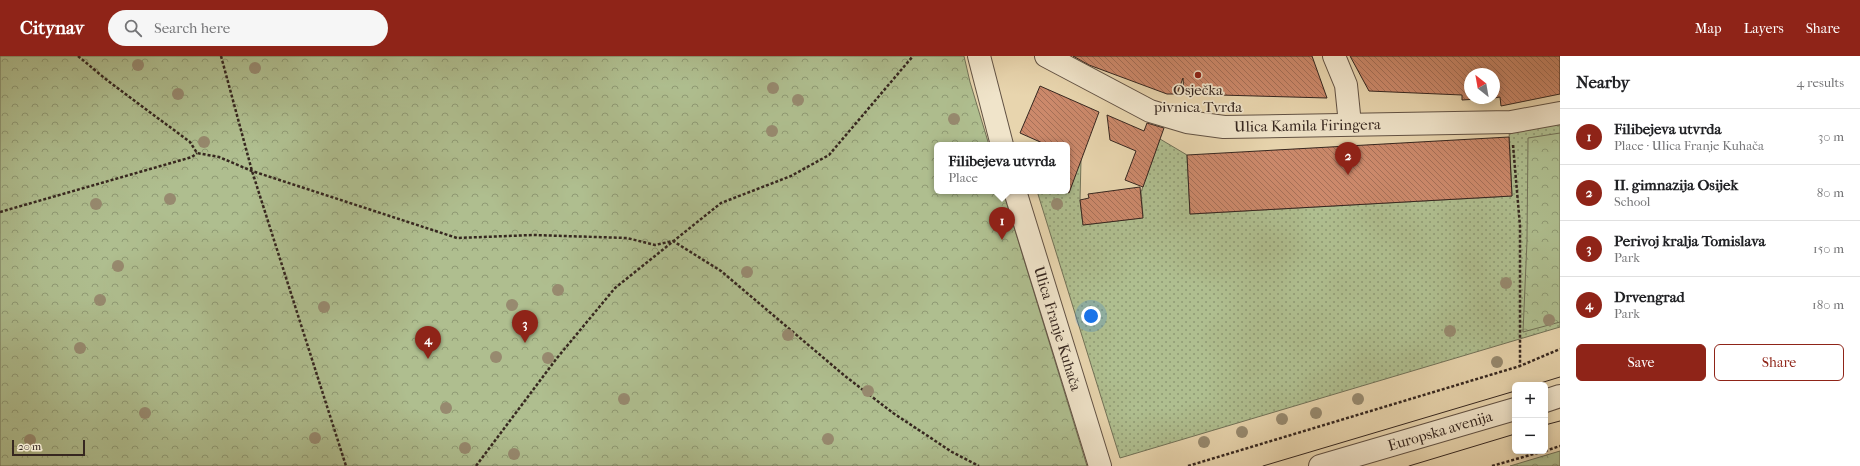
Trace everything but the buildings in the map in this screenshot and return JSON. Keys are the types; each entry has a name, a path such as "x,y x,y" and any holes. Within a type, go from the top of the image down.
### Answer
{"street":[{"path":"979,56 1001,142"},
{"name":"Ulica Kamila Firingera","path":"1046,56 1150,111 1187,122 1224,127 1511,122 1560,113"},
{"path":"1334,56 1346,85 1350,124"},
{"name":"Ulica Franje Kuhača","path":"1016,194 1100,466"},
{"path":"1548,400 1560,396"},
{"name":"Europska avenija","path":"1320,466 1512,410"}],"path":[{"path":"78,56 108,81 190,142 197,153 219,157 252,171 457,238 533,235 627,238 655,245 673,241 721,271 845,376 893,413 952,452 979,466"},
{"path":"221,56 252,171 346,466"},
{"path":"476,466 557,358 614,288 721,203 791,176 829,155 913,56"},
{"path":"1511,122 1520,226 1520,366"},
{"path":"0,212 192,157 197,153"},
{"path":"1188,466 1520,366 1560,349"},
{"path":"1548,450 1560,446"},
{"path":"1492,466 1534,454"}],"green space":[{"path":"0,56 964,56 970,82 988,142 934,142 934,194 1004,194 1087,466 0,466"},
{"path":"1560,121 1560,327 1120,458 1038,194 1070,194 1070,155 1081,160 1080,200 1083,225 1141,218 1143,216 1141,192 1160,139 1187,155 1190,214 1512,196 1509,130"},
{"path":"1560,133 1560,322 1523,332 1527,241 1528,138"},
{"path":"1560,451 1560,466 1510,466"}],"tram line":[{"path":"1544,382 1560,377"},
{"path":"1263,466 1512,392"},
{"path":"1548,424 1560,421"},
{"path":"1409,466 1512,435"}],"place":[{"name":"Osječka pivnica Tvrđa","path":"1198,75"},
{"name":"II. gimnazija Osijek","path":"1348,175"},
{"name":"Filibejeva utvrda","path":"1002,240"},
{"name":"Perivoj kralja Tomislava","path":"525,343"},
{"name":"Drvengrad","path":"428,359"}]}
